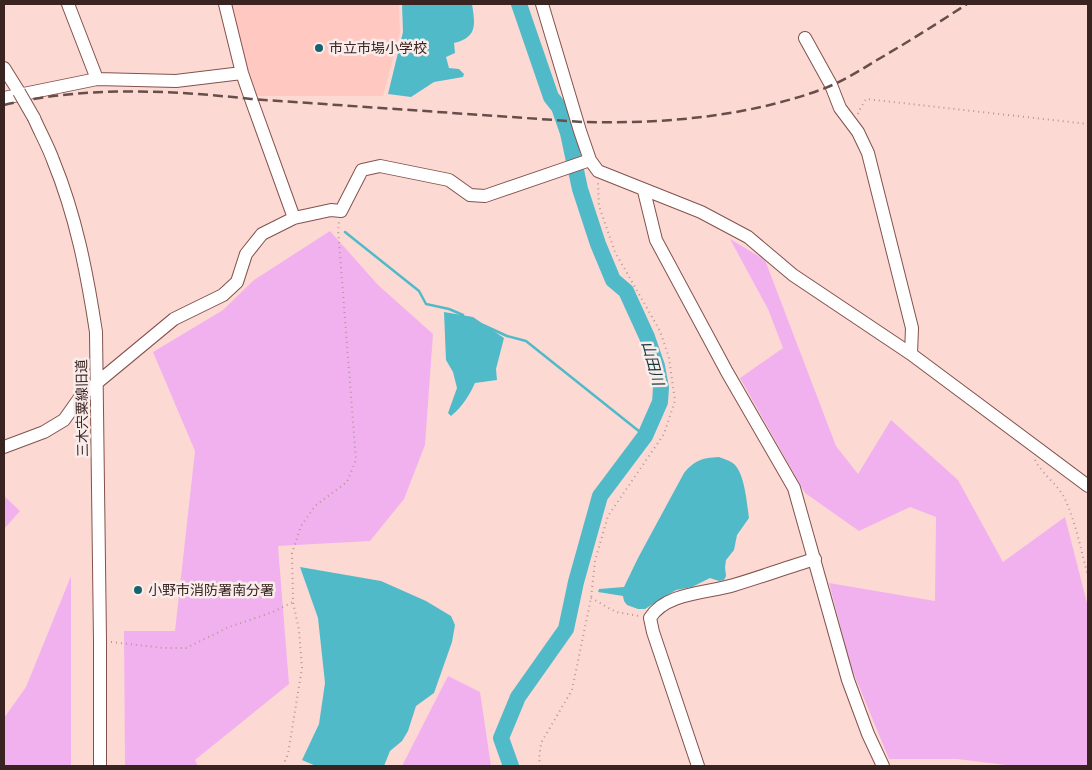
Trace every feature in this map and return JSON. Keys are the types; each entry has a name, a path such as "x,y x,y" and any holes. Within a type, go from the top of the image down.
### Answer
{"street":[{"path":"68,4 97,79"},
{"path":"225,4 242,73 294,218"},
{"path":"542,4 590,160 598,171 644,191 701,212 748,237 793,275 911,354 1088,486"},
{"path":"805,38 831,85 840,108 858,132 868,153 912,328 911,354"},
{"name":"三木宍粟線旧道","path":"4,68 34,118 53,160 69,203 89,287 96,332 100,766"},
{"path":"4,98 97,79 176,81 242,73"},
{"path":"4,447 44,432 64,420 81,396 174,319 223,295 238,282 246,254 262,234 294,218 331,210 341,211 362,170 380,166 449,180 470,195 485,196 590,160"},
{"path":"644,191 656,240 718,355 794,488 848,680 868,734 883,766"},
{"path":"698,766 650,618 656,610 688,594 732,586 815,558"}],"path":[{"path":"858,132 858,111 866,99 1088,124"},
{"path":"541,766 539,759 541,743 572,690 591,598 595,561 608,516 664,434 675,401 669,358 660,331 615,252 599,206 598,171"},
{"path":"283,766 288,754 302,668 299,630 293,602 292,553 301,526 314,506 347,482 356,460 338,229 341,211"},
{"path":"1033,458 1041,471 1063,496 1088,576"},
{"path":"591,598 616,612 650,618"},
{"path":"100,641 164,648 186,648 229,627 272,612 293,602"}],"shaded area":[{"name":"市立市場小学校","path":"228,4 399,4 400,32 383,96 255,96"},
{"path":"330,231 378,285 433,334 425,445 404,499 370,541 278,546 289,684 195,760 198,766 125,766 124,631 175,631 195,451 153,352 223,310 254,280"},
{"path":"730,239 765,260 836,446 858,474 891,420 958,480 1003,562 1065,517 1088,607 1088,766 1014,766 957,759 889,759 851,667 829,583 935,601 936,517 910,507 859,531 805,493 740,378 783,348 768,309"},
{"path":"4,496 20,511 4,529"},
{"path":"71,576 71,766 4,766 4,718 26,687"},
{"path":"448,676 480,692 491,766 402,766"}],"water":[{"path":"402,4 472,4 473,29 467,37 454,43 455,53 446,57 449,68 459,69 464,74 463,77 434,82 411,97 388,94 403,32"},
{"path":"444,312 473,317 504,338 496,369 497,380 475,383 465,401 451,416 448,413 457,388 453,372 446,360"},
{"path":"719,457 734,464 741,475 749,518 737,535 734,550 726,560 726,576 724,580 719,581 710,578 692,587 676,590 645,609 638,609 627,605 623,596 598,592 599,589 624,587 684,473 699,460"},
{"path":"300,567 381,581 426,601 451,616 455,625 452,642 434,693 416,706 408,731 402,741 390,751 384,766 316,766 302,760 319,724 325,683 318,618"}],"waterway":[{"name":"山田川","path":"511,766 501,738 518,697 566,629 576,582 600,496 645,436 660,402 661,388 657,366 647,337 626,291 613,280 598,244 580,189 568,133 559,107 551,97 519,4"},
{"path":"345,232 419,291 426,304 449,309 463,315"},
{"path":"483,325 507,336 526,341 645,436"}],"railway":[{"path":"4,105 35,99 96,92 158,92 583,122 643,122 703,117 762,107 827,87 863,68 967,4"}],"place":[{"name":"市立市場小学校","path":"319,48"},
{"name":"小野市消防署南分署","path":"138,590"}]}
